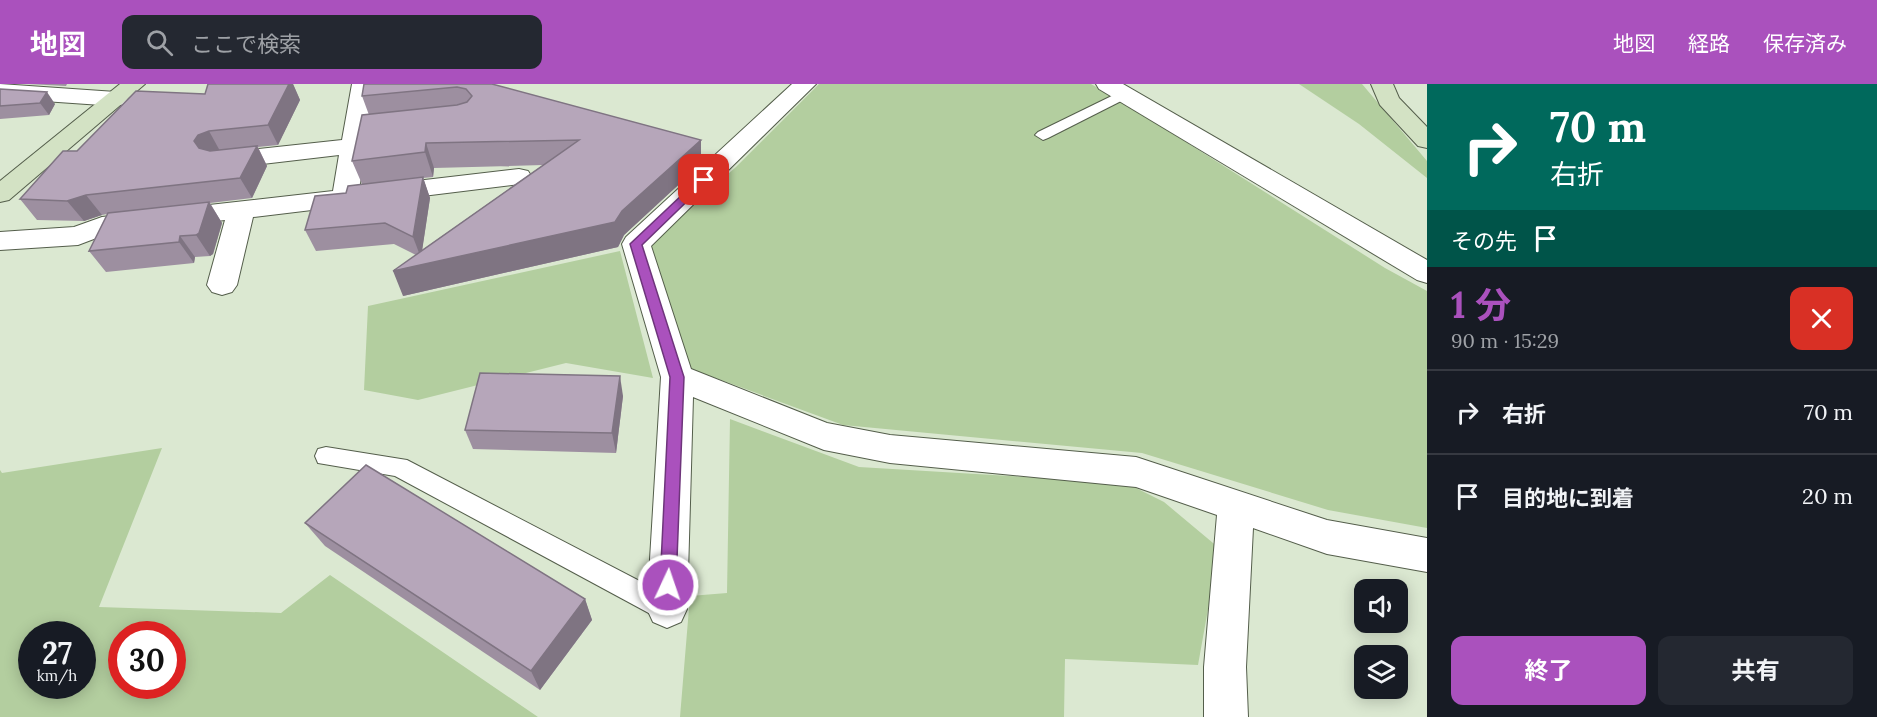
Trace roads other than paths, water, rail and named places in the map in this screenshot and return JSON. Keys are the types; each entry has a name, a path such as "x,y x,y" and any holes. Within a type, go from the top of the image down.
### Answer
{"street":[{"path":"345,198 362,136 363,84"},
{"path":"667,609 677,377 636,244 805,84"},
{"path":"1382,84 1388,100 1427,141"},
{"path":"1115,89 1427,273"},
{"path":"0,91 125,92"},
{"path":"0,194 125,92"},
{"path":"221,161 362,136"},
{"path":"0,241 78,236 102,226 519,177"},
{"path":"222,285 241,211"},
{"path":"677,377 824,436 890,449 1136,472 1236,508 1327,537 1427,555"},
{"path":"1226,717 1225,667 1236,508"}],"lane":[{"path":"1043,135 1115,89"},
{"path":"326,456 399,467 667,609"}]}
